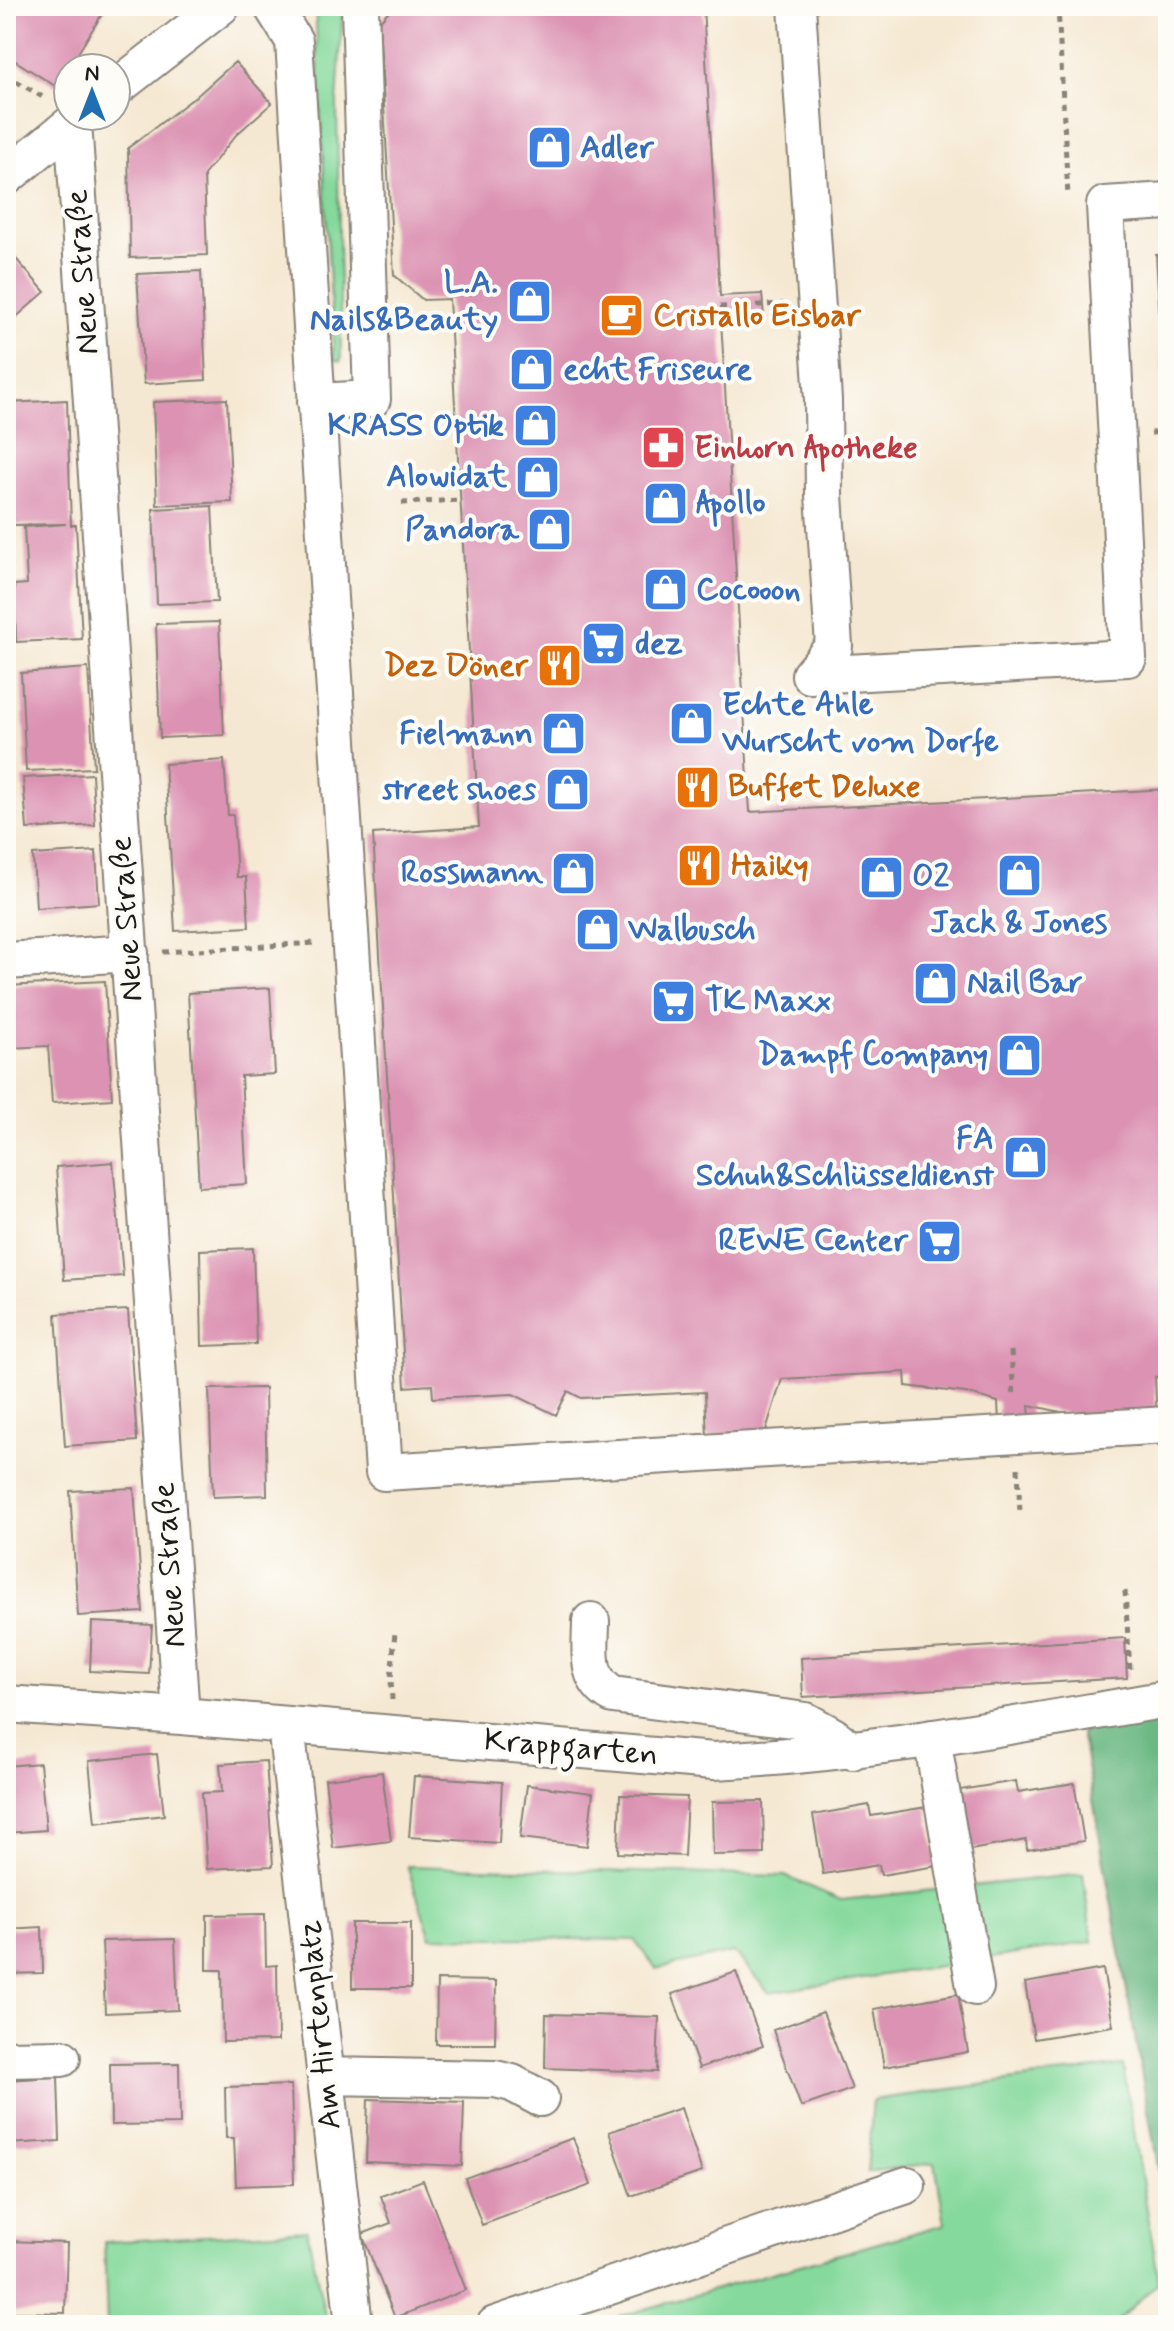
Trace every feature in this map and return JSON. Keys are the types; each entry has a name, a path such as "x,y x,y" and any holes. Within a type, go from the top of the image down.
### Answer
{"street":[{"path":"132,76 221,6"},
{"path":"272,6 294,41 384,1472 1168,1425"},
{"path":"316,402 372,399 360,6"},
{"path":"797,6 817,302 834,646 810,675 1128,658 1105,205 1168,201"},
{"path":"6,177 61,132"},
{"name":"Neue Straße","path":"78,132 181,1716"},
{"path":"6,961 130,953"},
{"path":"591,1621 594,1679 613,1695 806,1721 852,1751"},
{"name":"Krappgarten","path":"6,1704 714,1761 852,1751 932,1738 1132,1693 1168,1699"},
{"name":"Am Hirtenplatz","path":"286,1726 354,2325"},
{"path":"932,1738 975,1987"},
{"path":"6,2059 62,2058"},
{"path":"326,2076 495,2079 512,2083 540,2098"},
{"path":"495,2325 907,2185"}],"path":[{"path":"6,75 52,102"},
{"path":"720,307 817,302"},
{"path":"402,503 460,500"},
{"path":"130,953 350,941"},
{"path":"1125,1591 1132,1693"},
{"path":"392,1703 395,1632"},
{"path":"1163,2325 1168,2320"}],"green space":[{"path":"315,6 343,6 337,104 341,361 334,360"},
{"path":"1168,1716 1168,2223 1081,1732"},
{"path":"407,1866 785,1876 841,1900 1083,1874 1092,1942 769,1993 734,1952 656,1969 634,1940 431,1937"},
{"path":"1123,2065 1159,2282 1113,2325 596,2323 945,2224 935,2163 867,2172 873,2100"},
{"path":"307,2230 327,2325 107,2325 104,2242"}],"building":[{"path":"6,6 107,6 79,52 52,52 52,84 6,55"},
{"name":"dez","path":"393,6 703,6 720,296 762,294 764,317 721,320 750,812 1168,789 1168,1369 1165,1376 1155,1377 1157,1421 1102,1421 1029,1405 1030,1421 999,1423 998,1402 966,1393 906,1386 905,1372 782,1379 765,1433 707,1437 705,1392 581,1398 568,1391 556,1415 513,1394 433,1398 432,1385 405,1387 373,834 479,827 449,299 423,300 394,275 379,22"},
{"path":"235,62 272,103 236,135 204,175 207,255 130,258 128,148"},
{"path":"10,252 45,292 6,326 6,255"},
{"path":"1168,254 1168,425 1166,425 1156,255"},
{"path":"201,271 206,380 144,384 137,274"},
{"path":"227,399 232,502 157,505 153,402"},
{"path":"67,400 71,525 76,525 82,639 16,642 14,585 27,584 24,527 66,524 11,525 7,403"},
{"path":"212,506 217,602 157,604 153,509"},
{"path":"219,622 224,735 160,738 156,624"},
{"path":"88,668 94,768 26,771 21,673"},
{"path":"224,760 228,815 233,815 237,877 246,877 249,927 175,931 165,764"},
{"path":"92,774 95,825 27,829 23,778"},
{"path":"96,851 99,903 36,908 33,855"},
{"path":"105,981 112,1099 52,1103 48,1046 9,1048 6,986"},
{"path":"270,988 275,1074 241,1076 247,1184 199,1187 188,993"},
{"path":"113,1162 123,1276 64,1280 56,1167"},
{"path":"253,1248 256,1344 202,1346 200,1250"},
{"path":"128,1310 137,1441 65,1446 56,1314"},
{"path":"265,1388 267,1495 213,1497 209,1389"},
{"path":"134,1488 143,1612 78,1616 70,1491"},
{"path":"92,1622 152,1625 149,1674 90,1671"},
{"path":"1125,1638 1127,1678 803,1697 801,1658"},
{"path":"157,1754 164,1815 95,1823 89,1761"},
{"path":"266,1761 273,1866 207,1869 202,1793 222,1792 220,1764"},
{"path":"40,1763 46,1830 6,1833 6,1766"},
{"path":"382,1772 391,1841 333,1848 325,1779"},
{"path":"414,1776 502,1782 499,1843 409,1837"},
{"path":"1016,1781 1018,1792 1074,1783 1084,1841 1027,1850 1026,1840 970,1850 960,1790"},
{"path":"527,1785 593,1793 587,1846 520,1838"},
{"path":"620,1795 687,1797 684,1856 618,1853"},
{"path":"763,1801 764,1854 713,1855 712,1802"},
{"path":"869,1805 871,1816 927,1807 937,1866 881,1875 879,1865 823,1874 813,1815"},
{"path":"265,1914 266,1966 277,1965 278,2041 223,2042 222,1970 207,1970 207,1915"},
{"path":"352,1923 411,1923 411,1988 352,1988"},
{"path":"42,1927 43,1973 6,1974 6,1929"},
{"path":"175,1939 178,2010 105,2013 102,1941"},
{"path":"1103,1969 1113,2026 1034,2039 1025,1983"},
{"path":"736,1972 763,2046 699,2068 672,1994"},
{"path":"437,1980 496,1981 495,2044 436,2044"},
{"path":"958,1994 968,2052 884,2067 874,2009"},
{"path":"823,2012 852,2089 801,2107 773,2030"},
{"path":"546,2014 659,2017 657,2072 545,2068"},
{"path":"179,2063 180,2124 111,2125 110,2064"},
{"path":"58,2077 60,2141 6,2144 6,2080"},
{"path":"291,2085 294,2184 236,2186 234,2138 226,2138 225,2087"},
{"path":"368,2099 464,2102 462,2166 366,2162"},
{"path":"681,2108 702,2172 631,2196 609,2132"},
{"path":"573,2138 591,2185 482,2225 465,2178"},
{"path":"423,2180 466,2290 395,2318 362,2234 391,2223 381,2196"},
{"path":"6,2241 67,2243 65,2313 6,2312"}],"place":[{"name":"Adler","path":"549,148"},
{"name":"L.A. Nails&Beauty","path":"529,301"},
{"name":"Cristallo Eisbar","path":"622,316"},
{"name":"echt Friseure","path":"532,370"},
{"name":"KRASS Optik","path":"535,426"},
{"name":"Einhorn Apotheke","path":"663,448"},
{"name":"Alowidat","path":"538,477"},
{"name":"Apollo","path":"665,503"},
{"name":"Pandora","path":"550,530"},
{"name":"Cocooon","path":"665,590"},
{"name":"dez","path":"604,644"},
{"name":"Dez Döner","path":"559,666"},
{"name":"Echte Ahle Wurscht vom Dorfe","path":"691,723"},
{"name":"Fielmann","path":"564,734"},
{"name":"Buffet Deluxe","path":"697,787"},
{"name":"street shoes","path":"567,790"},
{"name":"Haiky","path":"700,866"},
{"name":"Rossmann","path":"574,873"},
{"name":"Jack & Jones","path":"1019,876"},
{"name":"O2","path":"881,877"},
{"name":"Walbusch","path":"597,930"},
{"name":"Nail Bar","path":"936,983"},
{"name":"TK Maxx","path":"674,1001"},
{"name":"Dampf Company","path":"1019,1055"},
{"name":"FA Schuh&Schlüsseldienst","path":"1025,1157"},
{"name":"REWE Center","path":"939,1241"}]}
